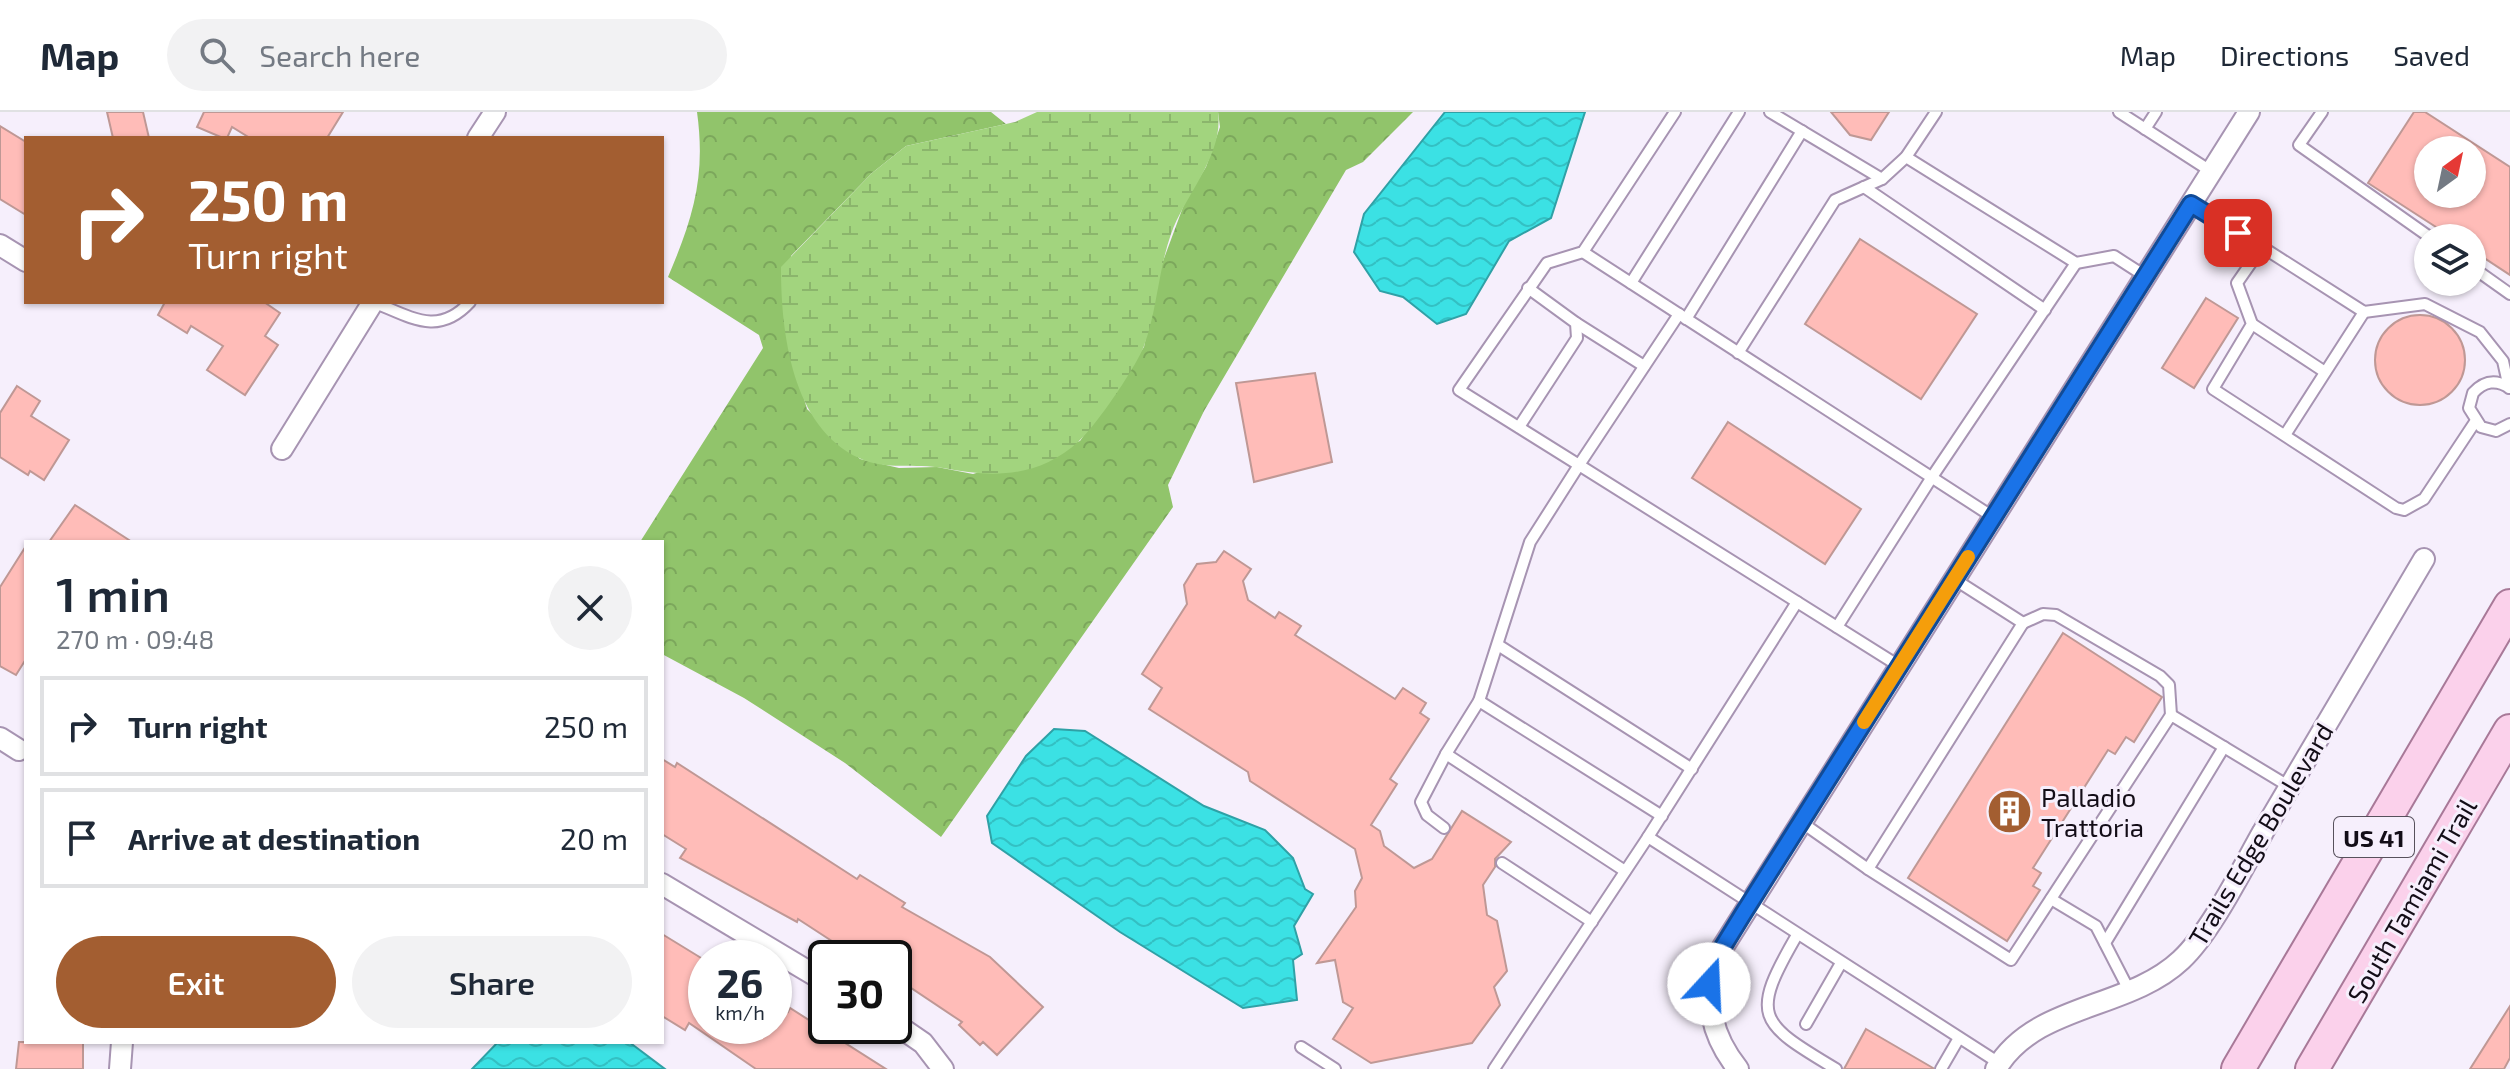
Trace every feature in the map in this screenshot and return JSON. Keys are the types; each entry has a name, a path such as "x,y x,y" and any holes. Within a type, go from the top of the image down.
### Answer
{"main road":[{"name":"US 41","path":"2238,1069 2510,606"},
{"name":"South Tamiami Trail","path":"2312,1069 2510,731"}],"street":[{"path":"479,136 495,112"},
{"path":"1738,1069 1722,1049 1710,1015 1709,984 1716,958 2249,112"},
{"path":"0,245 24,260"},
{"path":"282,449 372,304"},
{"name":"Trails Edge Boulevard","path":"1997,1066 2020,1041 2046,1024 2131,994 2159,978 2184,958 2223,900 2424,559"},
{"path":"0,738 19,750"},
{"path":"664,885 808,971"},
{"path":"912,1035 923,1043 943,1069"},
{"path":"120,1069 122,1044"}],"lane":[{"path":"1675,112 1583,252 1547,263 1459,390 1899,666"},
{"path":"1631,283 1739,112"},
{"path":"1770,112 1882,179"},
{"path":"1738,353 1835,200 1882,179 1906,157 1936,112"},
{"path":"2119,112 2212,172"},
{"path":"2145,129 2156,112"},
{"path":"2322,112 2299,145 2414,226"},
{"path":"1444,828 1427,815 1421,802 1479,701 1530,542 1644,366 1682,317 1802,131"},
{"path":"1906,157 2076,263 2114,256 2145,276"},
{"path":"1864,187 2045,310"},
{"path":"2191,204 2364,312 2425,304 2480,332 2503,361 2510,388"},
{"path":"2262,247 2237,283 2252,324 2325,372"},
{"path":"1583,252 1993,517"},
{"path":"1837,627 1932,477 2076,263"},
{"path":"2486,277 2510,294"},
{"path":"1528,288 1644,366"},
{"path":"378,304 413,318 441,322 456,317 468,304"},
{"path":"2285,435 2364,312"},
{"path":"1519,427 1577,338 1576,323"},
{"path":"2252,324 2213,389 2404,510 2424,499 2475,422 2470,400 2478,387 2494,382 2510,388"},
{"path":"2475,422 2496,431 2510,424"},
{"path":"1954,579 2023,623"},
{"path":"1494,1069 1662,816 1797,602"},
{"path":"1801,822 1868,869 2011,960 2171,715 2169,685 2160,676 2056,615 2043,614 2023,623 1868,869"},
{"path":"1498,645 1692,769"},
{"path":"1479,701 1662,816"},
{"path":"2171,715 2290,787"},
{"path":"2105,943 2224,747"},
{"path":"1446,754 1625,871"},
{"path":"1648,837 1959,1038 1997,1066"},
{"path":"1502,863 1592,922"},
{"path":"2051,899 2096,926 2131,994"},
{"path":"1797,935 1770,983 1766,998 1769,1015 1791,1041 1836,1069"},
{"path":"1806,1024 1841,963"},
{"path":"1941,1069 1959,1038"},
{"path":"1301,1047 1335,1069"}],"green space":[{"path":"697,112 991,112 1006,124 906,146 872,173 791,256 787,338 807,409 860,459 899,468 937,467 973,474 1080,441 1144,347 1159,272 1186,199 1206,167 1220,127 1218,112 1413,112 1363,162 1346,170 1204,411 1168,485 1173,507 941,837 845,763 744,698 664,655 664,540 641,540 763,348 759,335 668,277 691,216 700,157"},
{"path":"1037,112 1218,112 1215,144 1171,234 1140,355 1115,396 1079,441 1064,453 1032,468 997,474 890,466 859,458 836,444 805,401 788,348 781,267 872,173 906,146 1015,122"}],"water":[{"path":"1445,112 1585,112 1551,218 1509,241 1466,314 1437,324 1403,297 1380,291 1354,252 1364,214"},
{"path":"1054,729 1085,731 1204,806 1265,830 1293,858 1305,889 1313,894 1294,926 1302,954 1293,960 1297,1000 1243,1008 1120,932 992,843 987,816 1026,756"},
{"path":"496,1044 632,1044 665,1069 472,1069"}],"building":[{"path":"107,112 143,112 149,136 113,136"},
{"path":"204,112 343,112 328,136 247,136 232,127 228,136 218,136 197,127"},
{"path":"1831,112 1889,112 1871,140 1850,135"},
{"path":"2414,112 2425,112 2462,136 2414,136 2414,208 2486,208 2486,151 2510,167 2510,275 2486,259 2486,224 2431,224 2368,183"},
{"path":"0,126 24,141 24,214 0,199"},
{"path":"1860,239 1977,314 1921,399 1805,324"},
{"path":"2206,298 2238,318 2194,388 2162,368"},
{"path":"164,304 267,304 280,313 265,336 278,345 245,395 207,370 223,346 191,326 187,333 158,315"},
{"path":"2411,315 2429,315 2445,322 2458,335 2465,351 2465,369 2458,385 2445,398 2429,405 2411,405 2395,398 2382,385 2375,369 2375,351 2382,335 2395,322"},
{"path":"1315,373 1332,462 1254,482 1236,383"},
{"path":"17,386 40,401 31,416 69,440 44,480 30,471 28,475 0,457 0,413"},
{"path":"1728,422 1861,509 1825,564 1692,478"},
{"path":"75,505 129,540 50,540"},
{"path":"24,549 24,662 16,675 0,666 0,587"},
{"path":"1224,551 1251,569 1243,581 1248,600 1275,618 1279,612 1301,626 1295,635 1395,699 1403,688 1426,703 1420,713 1429,719 1390,779 1397,784 1371,825 1380,831 1384,846 1414,868 1432,859 1462,811 1511,842 1495,859 1495,867 1483,885 1487,915 1497,921 1507,971 1494,987 1500,1005 1472,1043 1371,1063 1333,1039 1353,1008 1343,1002 1335,960 1317,963 1356,907 1355,891 1362,878 1355,849 1250,781 1248,772 1149,709 1162,688 1142,674 1187,604 1184,585 1197,564 1216,562"},
{"name":"Palladio Trattoria","path":"2063,633 2162,697 2134,742 2126,737 2115,754 2108,750 2033,868 2041,873 2033,886 2040,890 2007,941 1908,878"},
{"path":"664,760 675,767 677,763 857,879 860,875 905,903 902,907 990,957 1043,1007 997,1055 983,1042 980,1045 959,1025 962,1022 912,989 912,940 830,940 798,919 797,922 680,858 686,849 664,835"},
{"path":"664,935 688,950 688,1025 685,1030 664,1017"},
{"path":"2510,1006 2510,1058 2504,1069 2470,1069"},
{"path":"792,1009 808,1019 808,1044 847,1044 886,1069 756,1069 720,1044 792,1044"},
{"path":"1866,1029 1933,1068 1933,1069 1844,1069"},
{"path":"19,1042 83,1044 83,1069 16,1069"}],"slow traffic":[{"path":"1864,722 1968,557"}],"place":[{"name":"Palladio Trattoria","path":"2010,811"}],"route":[{"path":"1709,984 1716,958 1743,914 2191,204 2238,233"}]}
